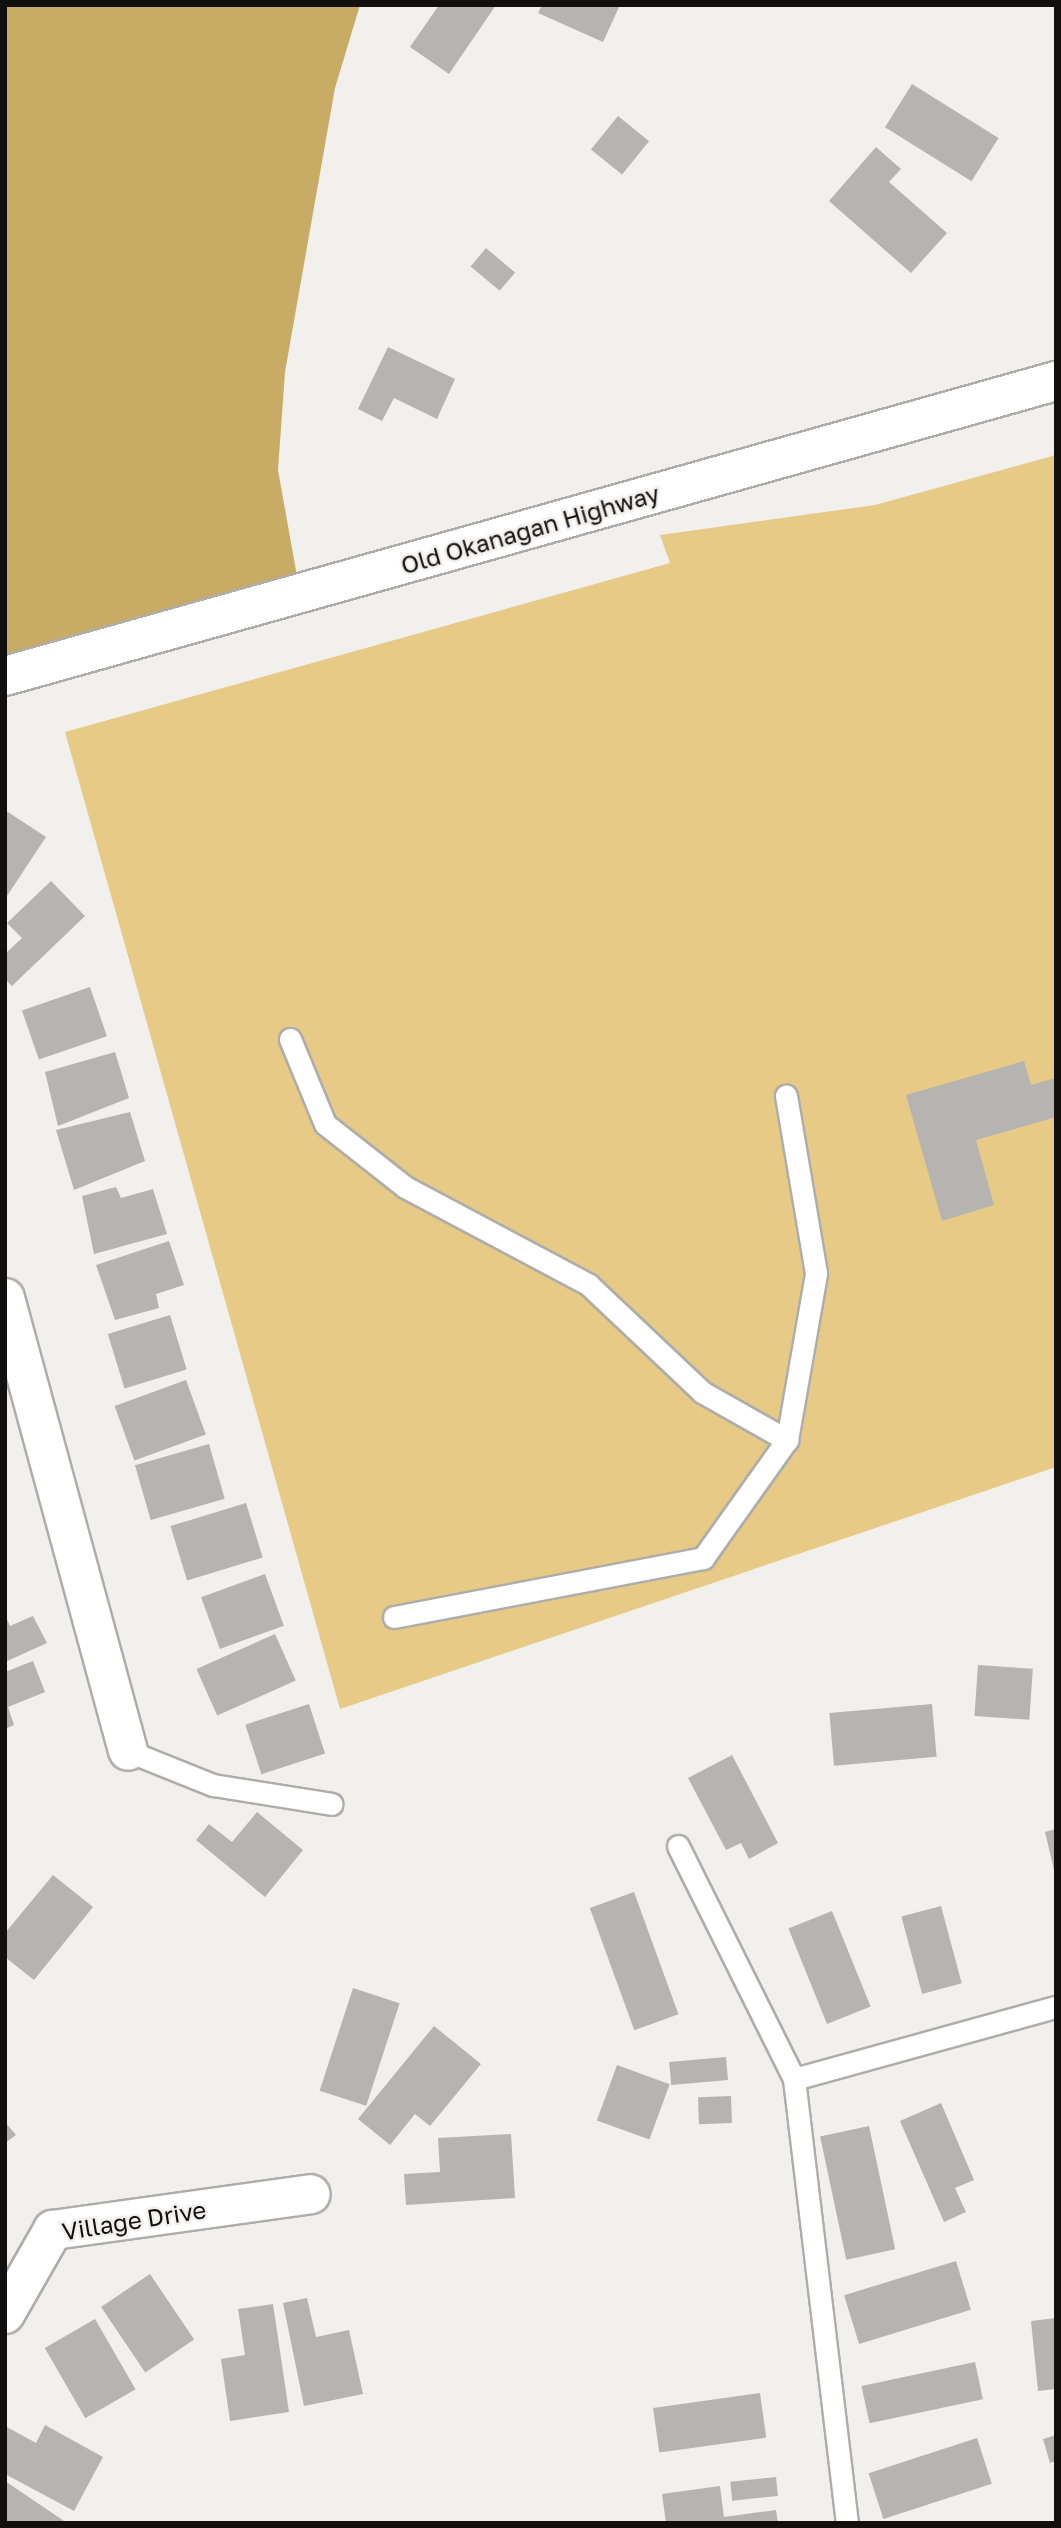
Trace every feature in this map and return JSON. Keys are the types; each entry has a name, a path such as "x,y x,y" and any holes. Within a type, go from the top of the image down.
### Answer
{"street":[{"name":"Old Okanagan Highway","path":"5,677 1056,381"},
{"path":"5,1298 16,1380 128,1751"},
{"name":"Village Drive","path":"5,2314 52,2230 311,2194"}],"lane":[{"path":"290,1039 325,1124 405,1187 589,1285 702,1392 787,1440"},
{"path":"394,1617 703,1558 787,1440 816,1273 786,1096"},
{"path":"128,1751 213,1785 331,1804"},
{"path":"678,1846 794,2079 847,2523"},
{"path":"794,2079 1056,2007"}],"shaded area":[{"path":"5,5 360,5 335,88 285,372 278,470 300,593 5,689"},
{"path":"1056,455 1056,1467 340,1709 65,732 670,563 660,535 875,505"}],"building":[{"path":"439,5 496,5 449,74 410,47"},
{"path":"542,5 620,5 603,42 538,13"},
{"path":"912,84 999,138 971,181 885,127"},
{"path":"618,116 649,141 622,175 591,149"},
{"path":"876,147 901,169 889,182 947,233 911,273 829,201"},
{"path":"486,248 515,272 500,291 471,266"},
{"path":"388,347 455,379 437,419 394,398 382,421 358,409"},
{"path":"5,810 46,837 5,899"},
{"path":"51,881 85,916 12,986 5,979 5,954 22,938 7,923"},
{"path":"90,987 107,1036 39,1060 22,1010"},
{"path":"115,1052 129,1098 58,1126 45,1072"},
{"path":"1024,1061 1031,1085 1056,1078 1056,1117 976,1140 994,1205 942,1221 906,1095"},
{"path":"130,1112 145,1161 74,1190 56,1130"},
{"path":"116,1187 121,1198 153,1189 167,1234 94,1254 82,1196"},
{"path":"169,1241 184,1285 156,1294 159,1308 115,1320 96,1265"},
{"path":"170,1315 187,1370 125,1389 108,1334"},
{"path":"186,1380 206,1435 134,1460 115,1406"},
{"path":"209,1444 225,1499 151,1520 135,1465"},
{"path":"246,1503 263,1558 187,1581 170,1526"},
{"path":"265,1574 284,1626 220,1649 201,1597"},
{"path":"5,1615 10,1626 33,1616 47,1643 5,1662"},
{"path":"275,1634 296,1681 217,1716 196,1669"},
{"path":"33,1661 45,1692 8,1707 14,1725 5,1729 5,1672"},
{"path":"978,1665 1033,1669 1029,1720 974,1716"},
{"path":"309,1704 325,1753 261,1774 245,1725"},
{"path":"932,1704 937,1757 834,1766 829,1713"},
{"path":"732,1755 778,1843 749,1859 741,1843 726,1850 688,1778"},
{"path":"257,1812 303,1850 265,1897 196,1840 209,1824 232,1842"},
{"path":"1056,1829 1056,1874 1055,1874 1045,1832"},
{"path":"53,1875 93,1907 34,1980 5,1957 5,1933"},
{"path":"634,1892 678,2014 634,2030 590,1908"},
{"path":"941,1906 962,1983 922,1994 901,1917"},
{"path":"832,1911 871,2006 827,2024 788,1929"},
{"path":"353,1988 400,2003 366,2106 320,2091"},
{"path":"434,2026 481,2064 430,2126 415,2114 390,2145 358,2119"},
{"path":"726,2057 728,2080 671,2085 669,2062"},
{"path":"617,2065 670,2084 649,2140 597,2120"},
{"path":"731,2096 732,2123 699,2124 698,2097"},
{"path":"941,2103 974,2180 955,2188 966,2212 944,2222 900,2121"},
{"path":"5,2122 16,2135 5,2143"},
{"path":"869,2126 895,2249 846,2260 820,2136"},
{"path":"511,2134 515,2198 406,2205 404,2174 440,2172 438,2138"},
{"path":"956,2261 971,2310 859,2344 844,2295"},
{"path":"150,2274 194,2339 145,2372 101,2307"},
{"path":"307,2298 316,2337 349,2330 363,2394 304,2406 283,2303"},
{"path":"273,2304 289,2412 230,2421 221,2359 245,2355 238,2309"},
{"path":"1056,2318 1056,2389 1038,2391 1031,2321"},
{"path":"95,2319 135,2389 85,2418 45,2348"},
{"path":"975,2362 983,2399 869,2423 862,2386"},
{"path":"760,2393 766,2438 659,2453 653,2408"},
{"path":"45,2425 103,2457 74,2511 5,2474 5,2426 36,2443"},
{"path":"1056,2435 1056,2461 1050,2463 1043,2439"},
{"path":"977,2438 992,2484 883,2519 869,2473"},
{"path":"776,2477 778,2496 732,2501 730,2482"},
{"path":"5,2481 67,2523 5,2523"},
{"path":"720,2486 724,2517 776,2510 778,2523 666,2523 662,2494"}]}
